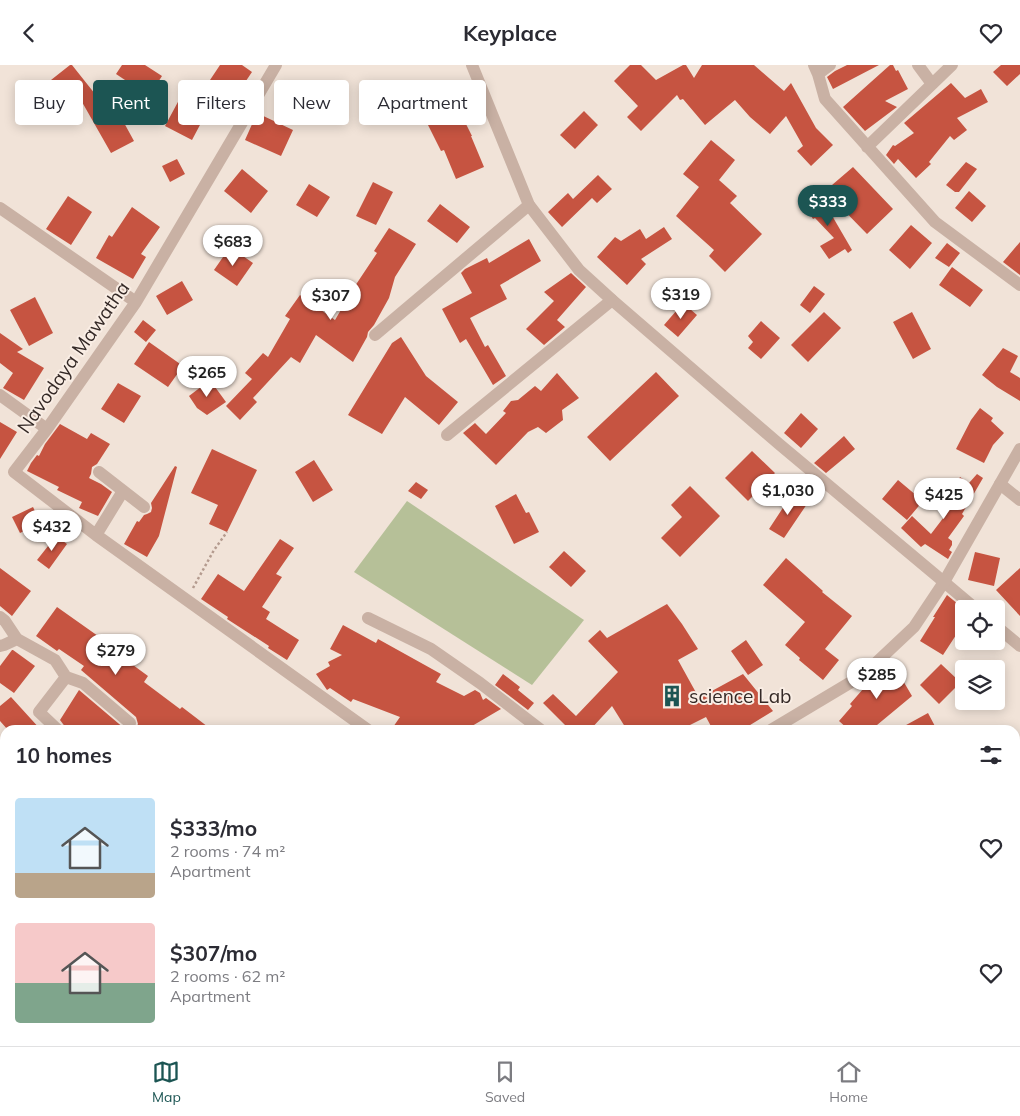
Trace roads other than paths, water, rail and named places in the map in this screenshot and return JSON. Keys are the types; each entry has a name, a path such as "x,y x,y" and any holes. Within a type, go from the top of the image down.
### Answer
{"street":[{"name":"Navodaya Mawatha","path":"276,65 136,301 47,429 14,472 96,535 361,725"},
{"path":"472,65 529,205 579,270 780,444 965,600"},
{"path":"830,65 816,69 825,99 934,222 1020,285"},
{"path":"918,65 932,83"},
{"path":"867,147 952,65"},
{"path":"375,335 529,205"},
{"path":"0,208 136,301"},
{"path":"447,435 612,300"},
{"path":"0,395 47,429"},
{"path":"784,725 863,675 914,627 944,582 1020,449"},
{"path":"99,472 144,507"},
{"path":"1000,484 1020,500"},
{"path":"96,535 124,491"},
{"path":"0,617 5,621 17,639 55,661 66,677 83,683 130,723"},
{"path":"368,618 430,649 480,683 535,725"},
{"path":"1005,634 1020,646"},
{"path":"0,646 17,639"},
{"path":"53,725 39,712 66,677"}],"place":[{"name":"science Lab","path":"672,696"}]}
